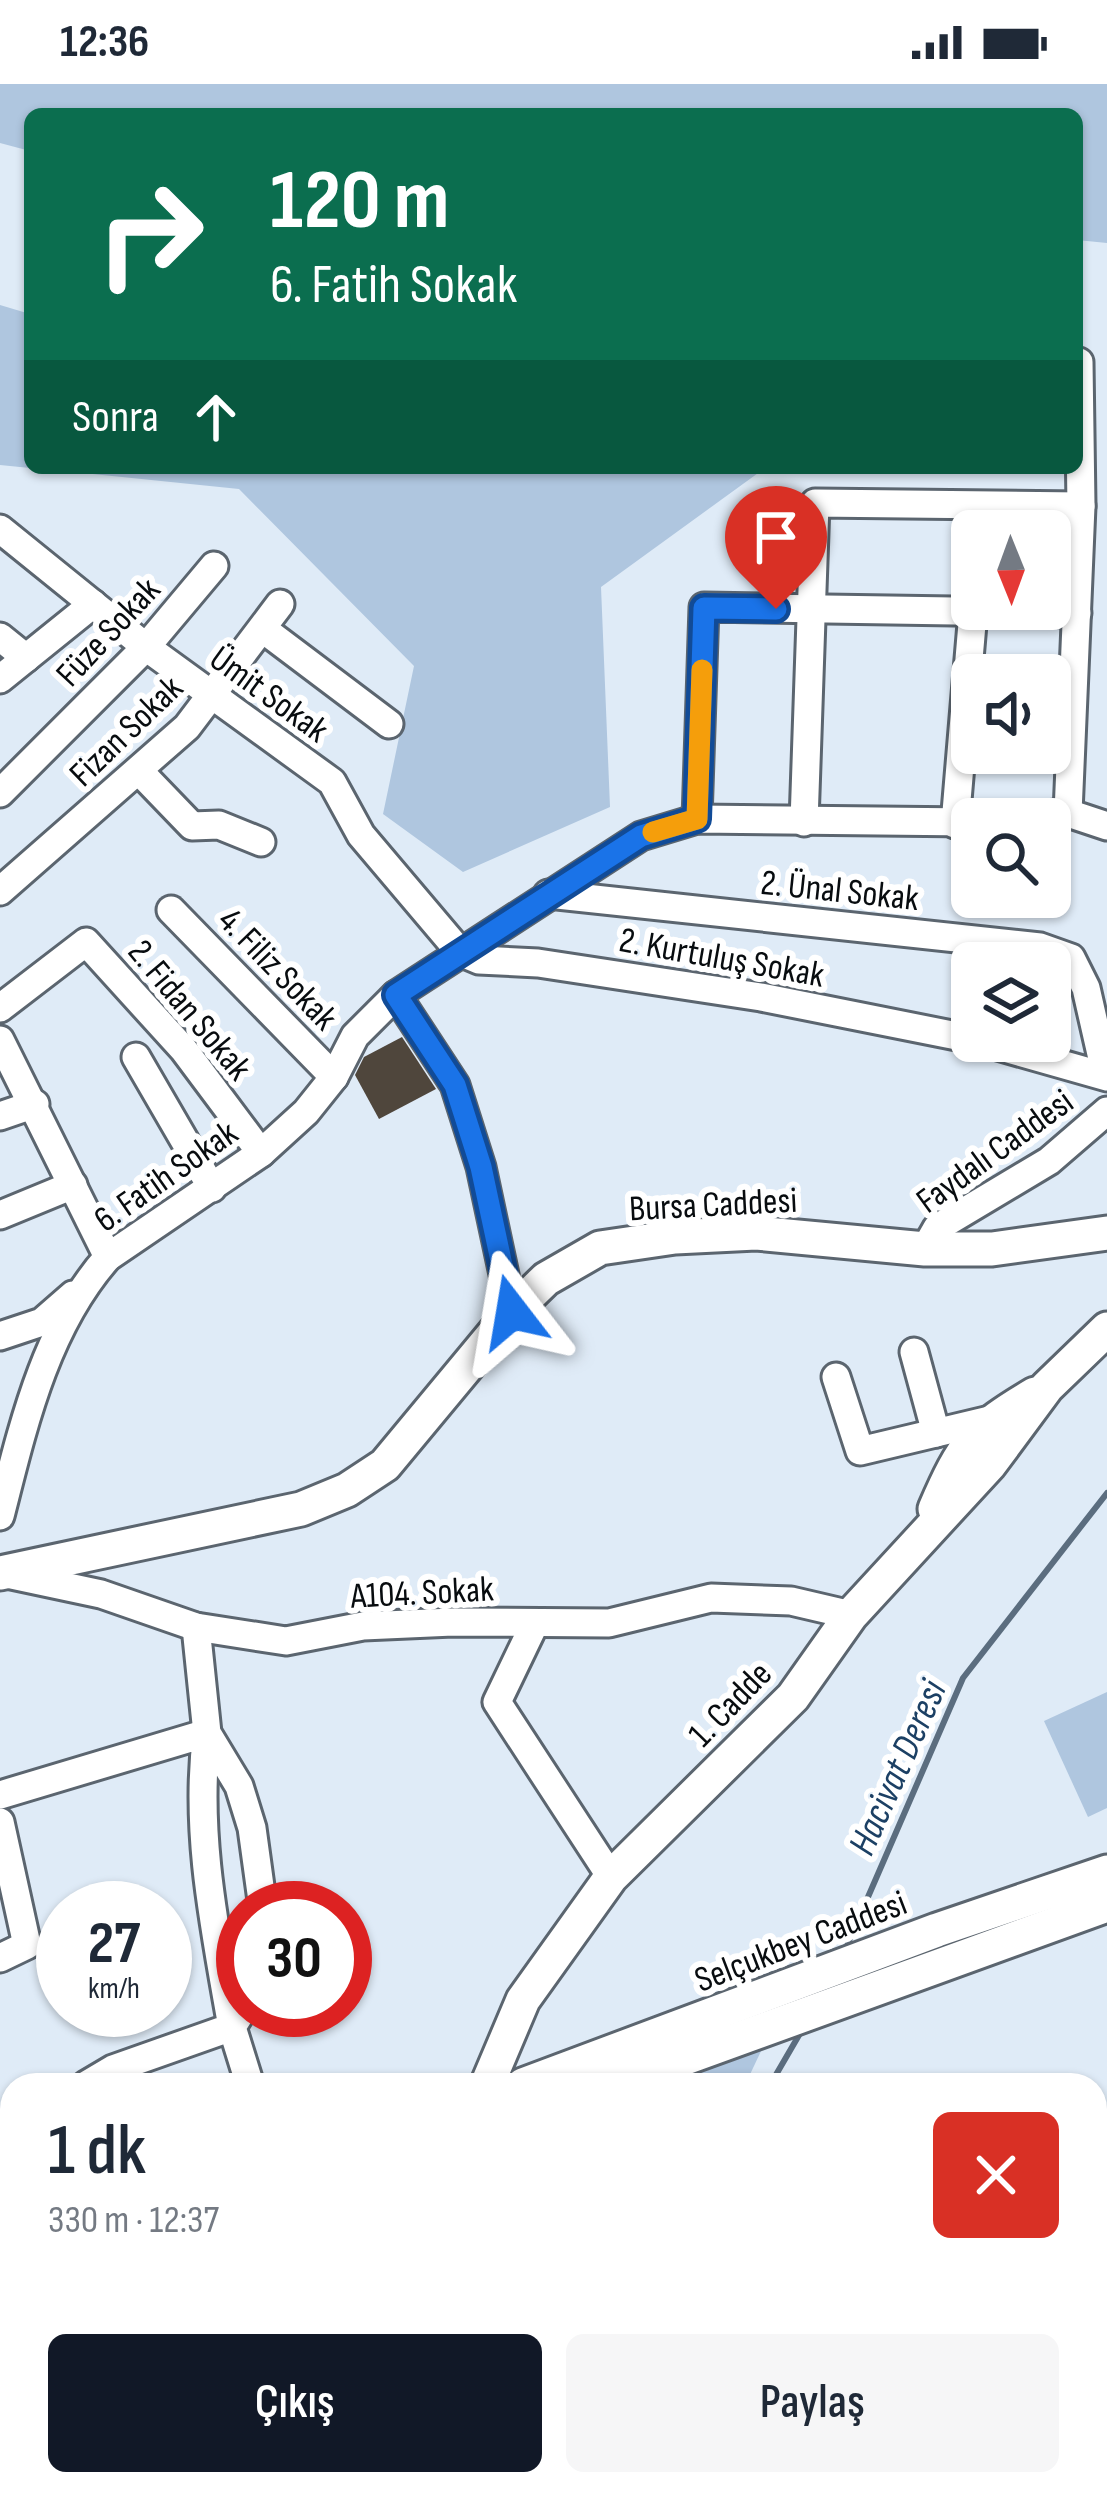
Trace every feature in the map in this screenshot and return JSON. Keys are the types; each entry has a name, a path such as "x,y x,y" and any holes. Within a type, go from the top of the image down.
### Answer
{"main road":[{"name":"Bursa Caddesi","path":"1,1571 302,1509 347,1490 385,1465 512,1312 546,1279 600,1248 676,1237 756,1233 925,1249 992,1249 1107,1233"},
{"path":"925,1535 962,1448 990,1420 1047,1387 1107,1329"},
{"name":"1. Cadde","path":"492,2073 536,1982 611,1876 793,1697 851,1615 990,1464 1047,1387"},
{"name":"Selçukbey Caddesi","path":"555,2073 939,1966 1058,1907 1107,1872"},
{"name":"Selçukbey Caddesi","path":"634,2073 740,2019 937,1930 1058,1907 1107,1905"},
{"path":"512,2027 516,2050 530,2070 573,2066"}],"street":[{"path":"1069,798 1081,474"},
{"path":"804,822 814,503 1082,506"},
{"name":"Ümit Sokak","path":"0,529 146,647 332,782 372,849 460,952"},
{"name":"Füze Sokak","path":"0,793 146,647 214,566"},
{"path":"0,679 93,604"},
{"name":"Fizan Sokak","path":"0,891 188,727 280,604"},
{"path":"697,819 704,608 951,612"},
{"path":"1071,613 1077,613"},
{"path":"263,629 389,724"},
{"path":"964,798 973,630"},
{"path":"0,638 26,658"},
{"path":"139,771 192,826 219,825 262,842"},
{"path":"1071,814 1107,826"},
{"name":"6. Fatih Sokak","path":"0,1516 8,1454 82,1287 107,1257 261,1153 306,1112 334,1077 355,1036 396,995 641,836 697,819 951,823"},
{"name":"2. Ünal Sokak","path":"548,894 1040,947 1071,958 1086,988 1107,1077"},
{"name":"4. Filiz Sokak","path":"171,910 334,1077"},
{"name":"2. Fidan Sokak","path":"0,1008 86,942 184,1050 261,1153"},
{"name":"2. Kurtuluş Sokak","path":"460,952 479,961 538,963 761,997 951,1035"},
{"path":"396,995 455,1085 481,1167 512,1312"},
{"path":"0,1040 107,1257"},
{"path":"136,1057 212,1188"},
{"name":"2. Kurtuluş Sokak","path":"1054,1062 1107,1077"},
{"path":"0,1116 35,1104"},
{"name":"Faydalı Caddesi","path":"925,1249 937,1228 1048,1161 1107,1111"},
{"path":"0,1215 73,1186"},
{"path":"0,1336 42,1322 82,1287"},
{"path":"914,1352 936,1433"},
{"path":"836,1377 860,1451 990,1420"},
{"name":"A104. Sokak","path":"1,1571 101,1594 196,1628 286,1641 363,1626 609,1623 711,1598 790,1601 851,1615"},
{"path":"535,1623 497,1702 611,1876"},
{"path":"196,1628 207,1733 201,1782 216,1904"},
{"path":"0,1795 207,1733"},
{"path":"207,1733 238,1786 252,1828 259,1881"},
{"path":"0,1822 27,1945 0,1958"},
{"path":"106,2073 216,2027"},
{"path":"241,2037 248,2073"}],"shaded area":[{"path":"0,84 1107,84 1107,243 1083,241 1083,108 24,108 24,149 0,143"},
{"path":"0,305 24,312 24,467 0,465"},
{"path":"93,474 757,474 601,587 610,807 463,872 383,814 414,666 239,489"},
{"path":"1107,1692 1107,1808 1088,1817 1044,1721"},
{"path":"762,2049 751,2073 692,2073"}],"building":[{"path":"402,1037 436,1089 379,1119 355,1075 364,1057"}],"waterway":[{"name":"Hacivat Deresi","path":"845,1950 963,1678 1107,1493"},
{"name":"Hacivat Deresi","path":"777,2073 802,2030"}],"slow traffic":[{"path":"653,832 697,819 702,670"}],"route":[{"path":"512,1312 481,1167 455,1085 396,995 641,836 697,819 704,608 776,609"}]}
